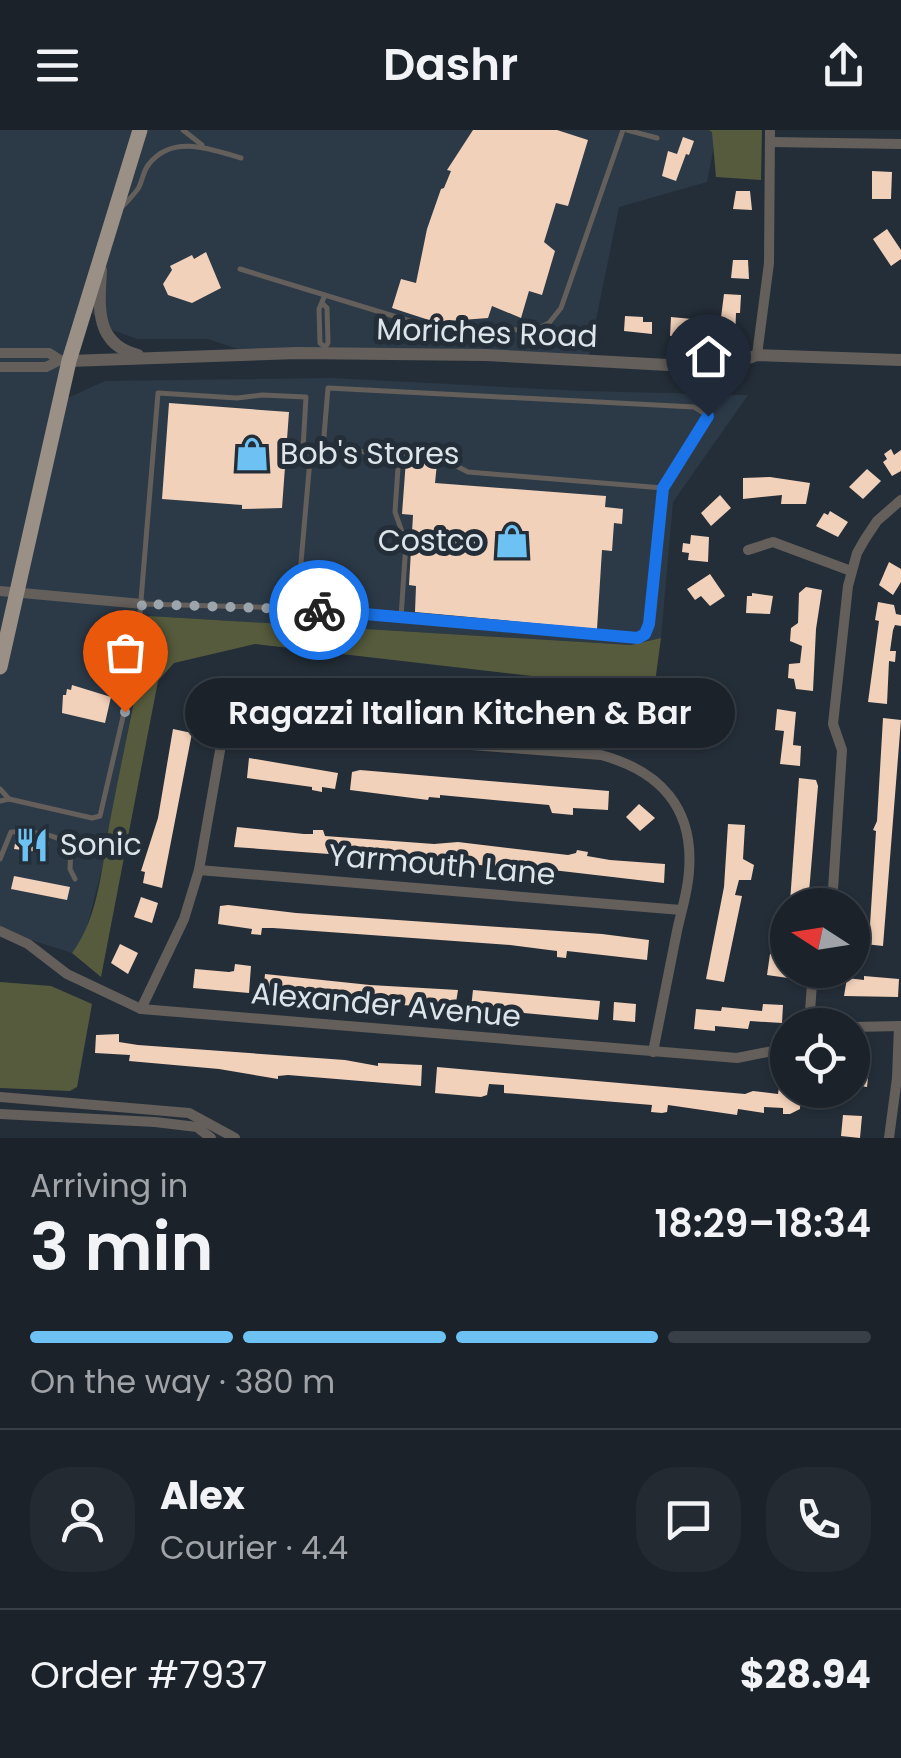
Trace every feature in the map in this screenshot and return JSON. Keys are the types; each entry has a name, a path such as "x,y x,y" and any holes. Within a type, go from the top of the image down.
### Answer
{"main road":[{"path":"0,667 8,591 65,360 102,259 140,130"}],"street":[{"path":"757,355 769,263 770,136 901,144"},
{"path":"102,259 98,315 102,328 108,338 127,352 145,357"},
{"name":"Moriches Road","path":"65,360 325,351 723,368 757,355 901,360"},
{"path":"0,354 49,354 65,360"},
{"path":"0,367 46,368 65,360"},
{"path":"833,888 842,750 834,724 851,571 857,553 878,521 901,500"},
{"path":"748,550 772,542 851,571"},
{"path":"8,591 142,604"},
{"path":"141,1009 184,919 199,870 221,745 230,733 243,726 601,756 651,775 671,796 686,827 690,871 653,1052"},
{"name":"Yarmouth Lane","path":"199,870 681,910"},
{"name":"Alexander Avenue","path":"0,932 28,944 67,974 141,1009 737,1058 770,1052"},
{"path":"870,1027 900,1026 888,1138"},
{"path":"0,1097 189,1112 235,1138"},
{"path":"0,1114 155,1122 196,1127 211,1138"}],"lane":[{"path":"183,130 204,147"},
{"path":"240,270 324,300 436,328 544,327 561,308 625,130 657,138"},
{"path":"115,216 139,187 151,160 168,150 188,145 241,158"},
{"path":"324,300 319,309 320,343 325,351"},
{"path":"142,604 297,608 638,638 645,634 649,624 663,488 707,420 704,412 694,408 328,388 323,448"},
{"path":"0,801 9,799 92,818 100,816 136,660 158,393 306,398 304,448 437,456 468,472 663,488"},
{"path":"297,608 311,448"},
{"path":"399,452 395,512 406,544 401,618"},
{"path":"0,790 9,799"},
{"path":"0,858 10,832 66,841 71,847 70,868 74,878"}],"shaded area":[{"path":"0,130 717,130 707,182 619,207 587,364 250,353 208,339 137,339 107,328 87,308 61,401 105,381 332,378 748,395 673,502 661,638 631,645 149,616 103,865 85,934 72,953 0,930"}],"green space":[{"path":"709,130 762,130 761,180 716,177"},
{"path":"149,616 631,645 661,638 654,690 255,644 174,663 158,681 101,977 72,953 88,923 98,890"},
{"path":"0,982 51,986 92,1004 77,1087 70,1091 0,1088"}],"building":[{"path":"473,130 557,130 588,140 568,206 556,203 544,242 555,251 542,295 529,291 521,318 492,306 488,318 435,322 392,308 401,279 416,283 427,229 451,171 447,170"},
{"path":"683,137 694,141 676,181 662,176 668,151 677,154"},
{"path":"872,171 892,172 891,199 872,199"},
{"path":"736,191 750,191 752,210 733,209"},
{"path":"887,229 901,250 901,259 891,266 873,239"},
{"path":"206,252 221,288 192,303 168,295 163,284 172,270 170,266"},
{"path":"733,260 748,260 749,279 731,278"},
{"path":"724,294 741,295 735,341 718,341"},
{"path":"625,316 652,322 652,334 624,331"},
{"path":"671,317 692,319 691,334 670,336"},
{"path":"169,403 289,412 282,508 242,509 242,505 162,499"},
{"path":"891,449 894,455 901,450 901,471 892,476 883,462 887,459 884,454"},
{"name":"Costco","path":"406,460 437,463 435,483 606,496 605,507 623,509 622,524 614,523 612,551 602,550 597,629 415,612 416,586 409,585 413,515 402,514"},
{"path":"867,469 881,481 863,499 849,487"},
{"path":"770,477 810,483 806,504 781,504 782,495 743,499 743,478"},
{"path":"720,495 731,508 711,526 701,513"},
{"path":"830,511 848,522 838,537 816,526 824,513 828,515"},
{"path":"691,535 709,537 708,562 688,560 689,553 682,552 683,543 690,544"},
{"path":"889,562 901,569 901,582 893,595 879,585"},
{"path":"710,574 725,596 710,606 701,596 695,600 687,589"},
{"path":"806,587 822,590 813,691 796,689 794,679 788,678 789,664 800,663 802,646 790,641 791,628 798,623 799,593"},
{"path":"747,596 773,596 770,614 746,613"},
{"path":"878,602 894,605 896,614 901,615 901,626 895,625 893,630 890,651 896,651 895,662 889,661 887,704 868,702"},
{"path":"277,678 287,679 287,684 334,690 369,692 370,686 380,688 379,692 437,699 449,699 450,694 477,696 476,701 489,702 487,720 264,702 265,682 277,683"},
{"path":"248,681 250,700 228,702 227,683"},
{"path":"72,685 111,697 105,723 62,713 63,695"},
{"path":"205,693 217,707 201,720 189,706"},
{"path":"503,701 605,712 626,708 625,732 503,720"},
{"path":"777,709 796,712 793,745 801,746 800,766 780,764 784,731 775,730"},
{"path":"883,718 901,720 883,946 870,945 876,831 873,830 877,821"},
{"path":"173,729 192,733 162,888 143,883 145,872 141,871 158,818"},
{"path":"249,758 338,773 335,789 322,787 322,792 312,787 247,778"},
{"path":"352,772 609,791 608,810 573,808 573,815 552,813 549,805 440,795 428,800 350,790"},
{"path":"799,778 816,780 809,888 791,888"},
{"path":"639,804 655,818 640,831 626,817"},
{"path":"728,824 745,825 743,859 754,865 751,880 739,880 735,895 742,896 724,982 706,979 724,887"},
{"path":"237,827 304,834 323,830 325,836 434,844 458,842 568,855 577,850 610,860 665,864 664,883 561,871 234,847"},
{"name":"Sonic","path":"16,838 49,842 47,853 14,849"},
{"path":"14,876 70,887 67,900 11,889"},
{"path":"141,897 158,903 152,923 134,917"},
{"path":"220,906 649,940 647,960 567,951 566,958 557,957 557,951 510,945 273,928 262,928 261,935 251,934 252,929 218,924"},
{"path":"120,944 138,953 128,974 111,963"},
{"path":"235,964 251,966 249,993 193,988 195,969 229,972 234,971"},
{"path":"265,974 458,990 455,1009 284,996 263,994"},
{"path":"870,977 899,979 898,997 844,996 845,988 870,988"},
{"path":"473,990 600,1001 598,1020 471,1008"},
{"path":"614,1002 636,1004 635,1022 613,1020"},
{"path":"763,1004 783,1005 770,1008 770,1022 750,1021 748,1029 694,1029 696,1009 762,1011"},
{"path":"119,1034 119,1042 138,1045 345,1060 378,1066 422,1065 421,1086 288,1075 278,1079 129,1061 130,1055 95,1053 96,1035"},
{"path":"437,1067 770,1093 770,1107 764,1107 764,1113 738,1109 737,1115 668,1105 667,1112 662,1113 651,1112 652,1105 504,1093 504,1085 489,1084 487,1095 481,1097 435,1093"},
{"path":"783,1108 800,1108 790,1114 783,1114"},
{"path":"843,1115 862,1116 860,1138 841,1136"}],"way so far":[{"path":"125,712 142,604 319,610"}],"place":[{"name":"Bob's Stores","path":"252,454"},
{"name":"Costco","path":"512,541"},
{"name":"Ragazzi Italian Kitchen & Bar","path":"125,712"},
{"name":"Sonic","path":"32,845"}],"route":[{"path":"319,610 638,638 645,634 649,624 663,488 708,416"}]}
